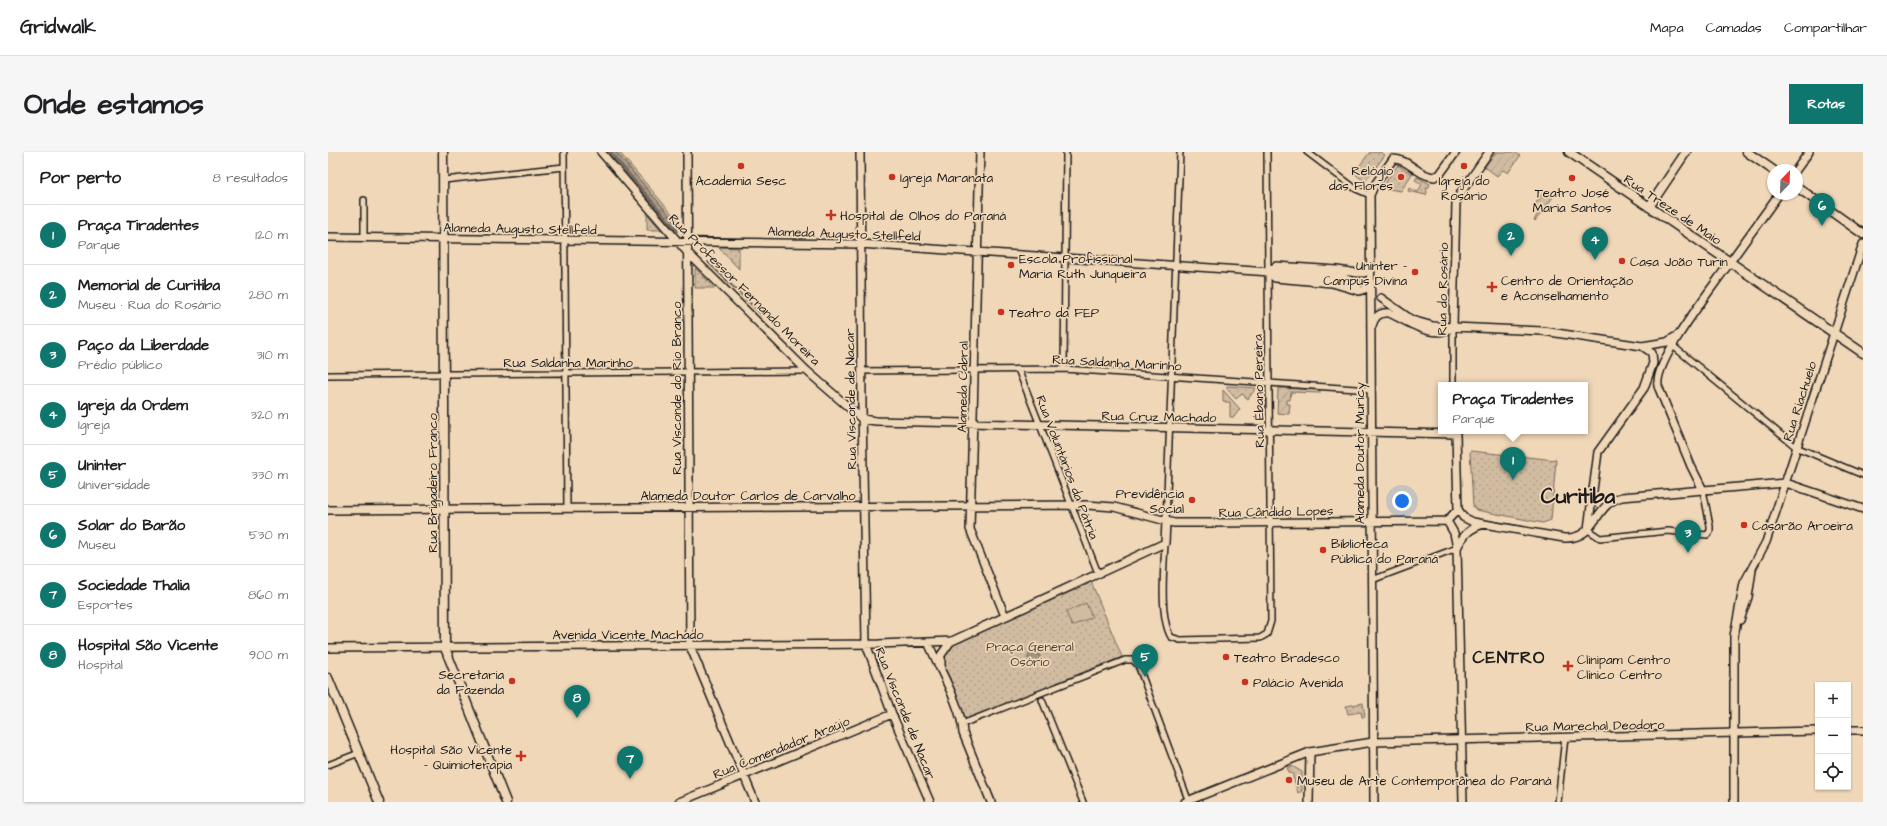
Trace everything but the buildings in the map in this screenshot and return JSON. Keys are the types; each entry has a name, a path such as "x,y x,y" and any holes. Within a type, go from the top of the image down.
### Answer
{"main road":[{"name":"Rua Brigadeiro Franco","path":"443,152 445,648 506,802"},
{"name":"Rua Treze de Maio","path":"1569,152 1863,353"},
{"path":"1649,207 1686,152"},
{"path":"1748,152 1767,166"},
{"path":"1803,191 1863,234"},
{"path":"328,678 378,802"}],"street":[{"path":"564,152 567,508"},
{"name":"Rua Professor Fernando Moreira","path":"601,152 687,252 808,371 862,419"},
{"name":"Rua Visconde do Rio Branco","path":"687,152 690,646 755,802"},
{"name":"Rua Visconde de Nacar","path":"860,152 861,371 866,644 892,714 930,802"},
{"name":"Alameda Cabral","path":"980,152 970,529 1005,616"},
{"path":"1064,369 1066,152"},
{"path":"990,802 963,733 962,724 928,642 952,641 1165,543 1180,152"},
{"name":"Rua Ébano Pereira","path":"1165,543 1164,601 1167,627 1170,637 1180,640 1264,637 1270,630 1271,621 1267,152"},
{"path":"1307,152 1356,189 1370,195"},
{"path":"1391,155 1402,160 1424,175 1434,177 1443,171 1456,152"},
{"name":"Rua do Rosário","path":"1453,382 1455,208 1460,194 1489,152"},
{"path":"1800,164 1809,152"},
{"name":"Alameda Doutor Muricy","path":"1374,802 1370,195 1391,155"},
{"path":"444,180 564,167"},
{"path":"364,200 364,238"},
{"path":"1588,530 1600,538 1668,531 1702,536 1709,534 1710,526 1703,490 1691,466 1658,386 1657,377 1678,335 1775,200"},
{"name":"Alameda Augusto Stellfeld","path":"328,238 860,244 1336,277 1358,284"},
{"name":"Rua Riachuelo","path":"1734,802 1735,633 1744,583 1766,542 1863,244"},
{"path":"1370,268 1364,273 1358,273 1337,270 1276,266 1268,272 1274,278 1332,283 1358,291 1365,289 1370,284"},
{"path":"1381,298 1418,322 1433,326 1543,331 1642,346 1667,342 1678,335"},
{"path":"1370,330 1376,317 1385,313 1389,313 1425,330 1447,331 1454,326"},
{"path":"1588,530 1598,452 1644,388 1654,358 1649,350 1642,346"},
{"path":"1672,346 1796,447 1863,475"},
{"name":"Rua Voluntários da Pátria","path":"1018,369 1098,573"},
{"name":"Rua Saldanha Marinho","path":"861,371 1064,369 1371,390"},
{"name":"Rua Saldanha Marinho","path":"328,375 808,371"},
{"path":"1644,388 1658,386"},
{"name":"Rua Cruz Machado","path":"862,419 876,421 973,424 1438,433"},
{"path":"1455,434 1458,509 1464,517 1469,520 1485,524 1564,538 1576,538 1588,530 1606,504 1616,498 1786,483 1863,509"},
{"name":"Alameda Doutor Carlos de Carvalho","path":"328,510 1071,505 1114,507 1166,521"},
{"path":"1458,509 1448,521 1454,533 1457,548 1463,802"},
{"name":"Rua Cândido Lopes","path":"1166,521 1182,523 1448,521"},
{"path":"1372,580 1457,548 1465,534 1471,529 1485,524"},
{"path":"941,671 941,655 952,641"},
{"name":"Avenida Vicente Machado","path":"328,648 690,646 928,642"},
{"path":"962,724 1125,660 1134,660 1138,665 1187,802"},
{"path":"1042,700 1083,802"},
{"name":"Rua Comendador Araújo","path":"679,802 892,714"},
{"path":"1851,730 1863,730"},
{"name":"Rua Marechal Deodoro","path":"1187,802 1310,752 1373,742 1815,731"},
{"path":"1558,802 1565,737"},
{"path":"1309,802 1310,752"},
{"path":"328,765 359,753"}],"green space":[{"path":"608,152 610,152 677,228 679,226 616,152 619,152 679,222 680,227 677,230 674,229"},
{"path":"1370,152 1380,152 1385,155 1365,182 1354,173"},
{"path":"1496,152 1515,152 1520,156 1508,173 1503,170 1497,176 1485,167"},
{"path":"1398,165 1412,174 1401,191 1388,189 1385,183"},
{"path":"1417,177 1430,184 1429,187 1426,188 1426,195 1408,191 1409,188 1418,192 1422,184 1415,180"},
{"path":"1544,191 1553,197 1535,221 1534,220 1539,212 1533,207"},
{"path":"647,214 661,230 647,230"},
{"path":"718,247 739,248 739,269"},
{"path":"695,268 715,288 695,288"},
{"path":"1227,386 1256,388 1248,399 1242,394 1236,399 1227,389"},
{"path":"1278,388 1320,390 1320,393 1291,392 1290,400 1287,400 1287,404 1290,404 1289,414 1277,413"},
{"path":"1223,390 1240,409 1234,417 1230,417 1230,402 1223,402"},
{"path":"1470,451 1556,460 1551,520 1543,523 1476,510 1473,506"},
{"name":"Praça General Osório","path":"1090,579 1122,657 972,718 965,717 942,660 949,647 1088,584"},
{"path":"1086,603 1092,617 1072,626 1066,612"},
{"path":"1363,703 1365,717 1362,717 1361,712 1348,714 1346,706"},
{"path":"1292,766 1302,772 1302,791 1298,793 1292,773 1290,774 1287,768"}],"water":[{"path":"610,152 616,152 679,226 677,229"},
{"path":"1032,651 1036,651 1040,657 1036,663 1032,663 1028,659 1028,655"}],"waterway":[{"path":"610,152 677,231"},
{"path":"708,262 762,315"}],"place":[{"name":"Academia Sesc","path":"741,166"},
{"name":"Igreja do Rosário","path":"1464,166"},
{"name":"Igreja Maranata","path":"892,177"},
{"name":"Relógio das Flores","path":"1401,177"},
{"name":"Teatro José Maria Santos","path":"1572,178"},
{"name":"Hospital de Olhos do Paraná","path":"831,215"},
{"name":"Solar do Barão","path":"1822,226"},
{"name":"Memorial de Curitiba","path":"1511,256"},
{"name":"Igreja da Ordem","path":"1595,260"},
{"name":"Casa João Turin","path":"1622,261"},
{"name":"Escola Profissional Maria Ruth Junqueira","path":"1011,265"},
{"name":"Uninter - Campus Divina","path":"1415,272"},
{"name":"Centro de Orientação e Aconselhamento","path":"1492,287"},
{"name":"Teatro da FEP","path":"1001,312"},
{"name":"Praça Tiradentes","path":"1513,480"},
{"name":"Previdência Social","path":"1192,500"},
{"name":"Casarão Aroeira","path":"1744,525"},
{"name":"Biblioteca Pública do Paraná","path":"1323,550"},
{"name":"Paço da Liberdade","path":"1688,553"},
{"name":"Teatro Bradesco","path":"1226,657"},
{"name":"Clinipam Centro Clínico Centro","path":"1568,666"},
{"name":"Uninter","path":"1145,677"},
{"name":"Secretaria da Fazenda","path":"512,681"},
{"name":"Palácio Avenida","path":"1245,682"},
{"name":"Hospital São Vicente","path":"577,718"},
{"name":"Hospital São Vicente - Quimioterapia","path":"521,756"},
{"name":"Sociedade Thalia","path":"630,779"},
{"name":"Museu de Arte Contemporânea do Paraná","path":"1289,780"}],"district":[{"name":"Curitiba","path":"1578,496"},
{"name":"CENTRO","path":"1509,657"}]}
